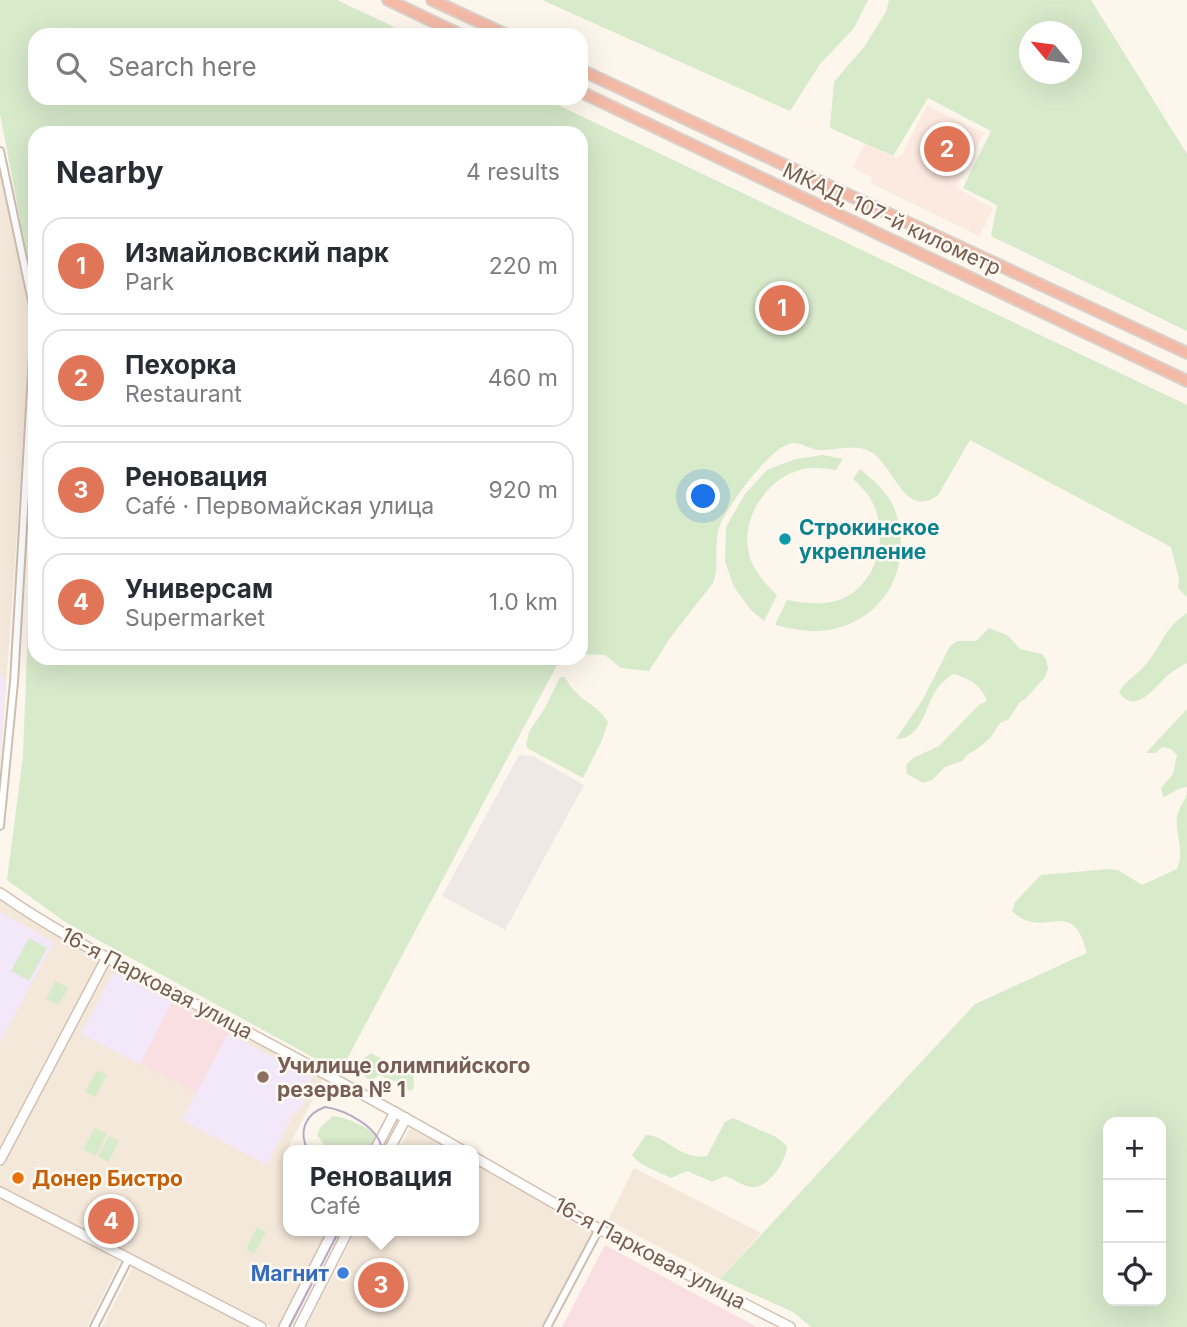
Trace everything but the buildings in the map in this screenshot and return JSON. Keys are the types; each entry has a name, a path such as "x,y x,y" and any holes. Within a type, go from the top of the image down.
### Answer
{"highway":[{"path":"388,0 446,28"},
{"path":"432,0 492,28"},
{"name":"МКАД, 107-й километр","path":"588,72 1187,353"},
{"name":"МКАД, 107-й километр","path":"588,95 1187,381"}],"main road":[{"name":"16-я Парковая улица","path":"0,893 30,914 107,957 453,1145"},
{"path":"0,1160 107,957"},
{"path":"378,1145 395,1112"},
{"path":"392,1145 406,1118"},
{"name":"16-я Парковая улица","path":"479,1160 599,1229 790,1327"},
{"path":"0,1192 261,1327"},
{"path":"284,1327 330,1236"},
{"path":"299,1327 345,1236"}],"street":[{"path":"0,151 28,282"},
{"path":"0,826 14,682 28,441"},
{"path":"547,1327 599,1229"},
{"path":"94,1327 128,1260"}],"shaded area":[{"path":"927,105 984,133 956,187 993,209 979,236 871,183 872,178 853,167 865,144 895,158 902,155"},
{"path":"0,163 28,297 28,373 0,772"},
{"path":"0,674 6,680 0,756"},
{"path":"519,755 533,756 584,785 505,930 442,896"},
{"path":"0,899 23,915 95,955 98,962 0,1151"},
{"path":"0,912 54,942 0,1042"},
{"path":"109,962 321,1074 322,1082 290,1145 283,1145 283,1236 326,1236 279,1327 272,1327 133,1258 0,1188 0,1167"},
{"path":"114,972 172,1003 140,1064 81,1034"},
{"path":"172,1003 228,1033 196,1093 140,1064"},
{"path":"228,1033 312,1078 300,1099 304,1102 299,1112 295,1110 267,1165 182,1120"},
{"path":"412,1129 441,1145 401,1145"},
{"path":"479,1167 588,1229 591,1234 542,1327 306,1327 353,1236 479,1236"},
{"path":"634,1168 761,1233 720,1279 608,1220"},
{"path":"0,1198 118,1260 119,1263 87,1327 0,1327"},
{"path":"605,1245 697,1295 757,1327 562,1327"},
{"path":"134,1268 252,1327 102,1327"}],"green space":[{"path":"0,0 337,0 396,28 28,28 28,105 558,105 1187,405 1187,597 1178,588 1179,578 1171,547 970,440 938,495 926,501 916,501 907,495 876,456 867,450 819,450 793,443 774,453 763,464 732,505 718,532 713,583 670,638 649,671 621,668 605,655 588,654 588,126 28,126 28,261 0,114"},
{"path":"542,0 868,0 854,28 820,64 790,111"},
{"path":"889,0 1091,0 1187,154 1187,331 991,236 997,205 963,188 991,131 928,98 893,156 830,128 834,82 864,47 886,12"},
{"path":"823,455 843,459 836,470 803,469 778,481 759,501 753,514 747,541 749,554 756,571 777,595 764,621 751,610 734,587 725,562 726,527 745,494 767,470 795,459"},
{"path":"860,469 885,492 895,510 901,549 892,584 869,612 834,629 812,631 775,625 787,600 822,603 842,599 855,591 873,568 880,538 879,522 868,495 853,479"},
{"path":"1187,613 1187,663 1168,675 1138,701 1125,699 1119,692 1152,657 1172,626"},
{"path":"28,628 28,665 557,665 340,1072 65,922 7,880 23,756"},
{"path":"989,628 1007,635 1020,649 1042,654 1048,669 1045,677 1019,703 1009,719 1000,723 990,738 962,761 945,767 932,780 923,783 907,774 906,765 913,758 939,746 979,705 987,701 982,691 964,677 953,674 934,693 912,734 896,739 923,699 950,646 957,641 976,641"},
{"path":"560,677 565,677 575,692 598,710 608,722 583,778 526,746 529,732 545,708"},
{"path":"1187,709 1187,787 1163,797 1161,788 1173,774 1177,755 1171,749 1162,747 1155,753 1146,753"},
{"path":"1187,794 1187,1327 811,1327 793,1312 720,1279 975,1004 1087,953 1081,935 1073,925 1065,921 1035,922 1012,911 1015,902 1041,875 1108,869 1118,870 1142,885 1177,869 1180,855 1177,824 1179,810"},
{"path":"29,938 47,948 29,981 11,971"},
{"path":"55,981 68,988 59,1005 46,999"},
{"path":"371,1053 413,1075 414,1088 410,1091 395,1081 378,1075 372,1082 358,1071 361,1061"},
{"path":"99,1071 107,1075 95,1097 85,1092 95,1073"},
{"path":"333,1116 365,1127 377,1140 374,1145 324,1145 317,1135 320,1128"},
{"path":"733,1118 776,1137 787,1146 775,1173 764,1184 751,1187 725,1176 712,1182 687,1171 671,1178 645,1166 632,1155 646,1135 660,1139 688,1154 707,1156 725,1122"},
{"path":"95,1128 107,1134 96,1156 83,1149"},
{"path":"109,1136 119,1141 108,1162 98,1156"},
{"path":"257,1227 266,1232 254,1254 246,1249"}],"tram line":[{"path":"306,1145 305,1124 312,1114 325,1107 361,1121 375,1134 381,1145"},
{"path":"289,1327 336,1236"}],"place":[{"name":"Пехорка","path":"947,149"},
{"name":"Измайловский парк","path":"782,308"},
{"name":"Строкинское укрепление","path":"785,539"},
{"name":"Училище олимпийского резерва № 1","path":"263,1077"},
{"name":"Донер Бистро","path":"18,1178"},
{"name":"Универсам","path":"111,1221"},
{"name":"Магнит","path":"343,1273"},
{"name":"Реновация","path":"381,1285"}]}
